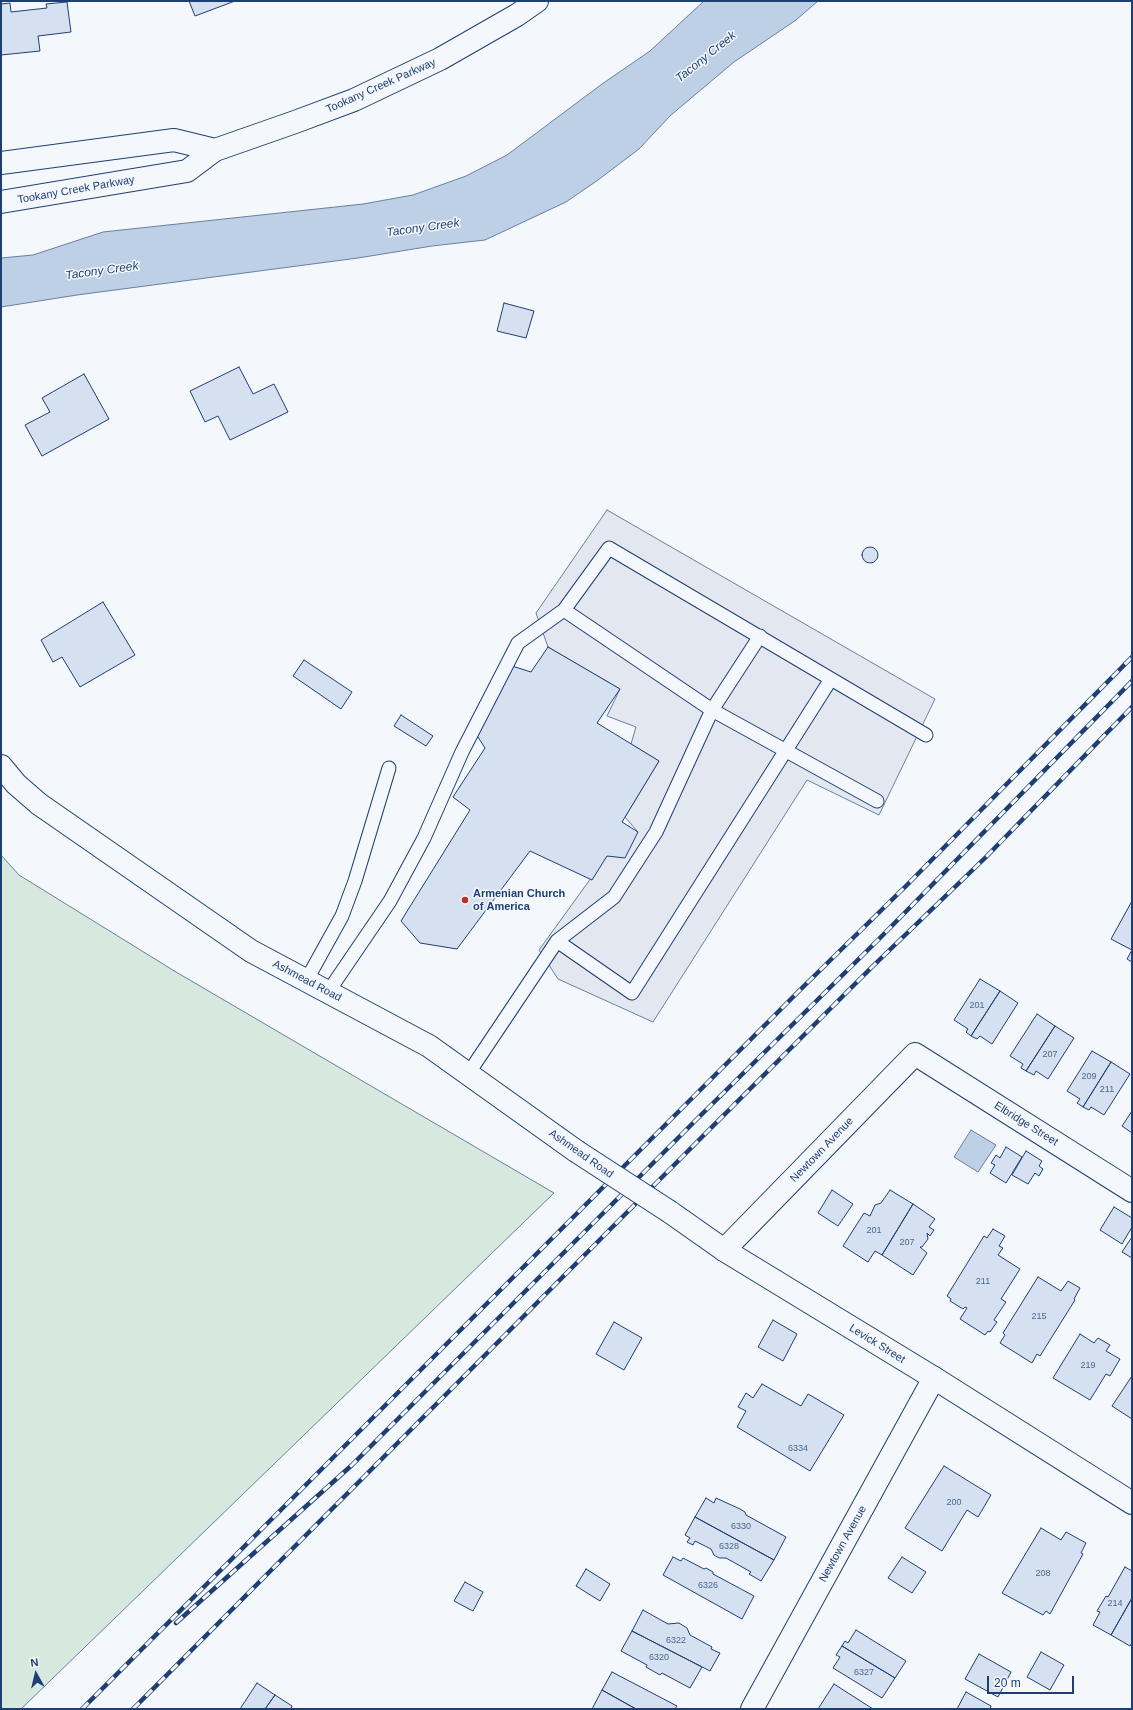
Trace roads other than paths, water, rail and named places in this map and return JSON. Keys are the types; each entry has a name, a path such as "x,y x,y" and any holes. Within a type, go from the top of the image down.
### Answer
{"street":[{"name":"Tookany Creek Parkway","path":"1,202 187,171 215,150 354,100 445,57 517,15 537,1"},
{"path":"1,163 174,140 215,150"},
{"name":"Ashmead Road","path":"1,766 16,784 38,804 251,951 429,1046 576,1151 624,1183"},
{"name":"Newtown Avenue","path":"724,1250 915,1054 920,1058"},
{"name":"Elbridge Street","path":"920,1058 1132,1191"},
{"name":"Levick Street","path":"624,1183 670,1212 724,1250 934,1378 1132,1503"},
{"name":"Newtown Avenue","path":"752,1709 934,1378"}],"lane":[{"path":"328,992 390,901 424,838 462,752 518,643 564,610 609,548 926,735"},
{"path":"564,610 712,710 877,801"},
{"path":"468,1074 557,941 614,897 656,832 712,710 760,636"},
{"path":"557,941 632,993 831,679"},
{"path":"306,981 342,916 355,881 389,768"}],"water":[{"name":"Tacony Creek","path":"704,1 818,1 796,20 734,62 671,115 639,149 598,180 566,202 485,240 77,295 1,307 1,258 33,255 103,232 363,204 413,195 466,176 507,155 602,84 650,51"},
{"path":"971,1130 996,1145 978,1172 954,1157"}],"railway":[{"path":"82,1709 804,986 906,886 1132,657"},
{"path":"176,1623 352,1465 879,939 1132,681"},
{"path":"133,1709 873,966 985,858 1132,707"}],"place":[{"name":"Armenian Church of America","path":"465,900"}]}
